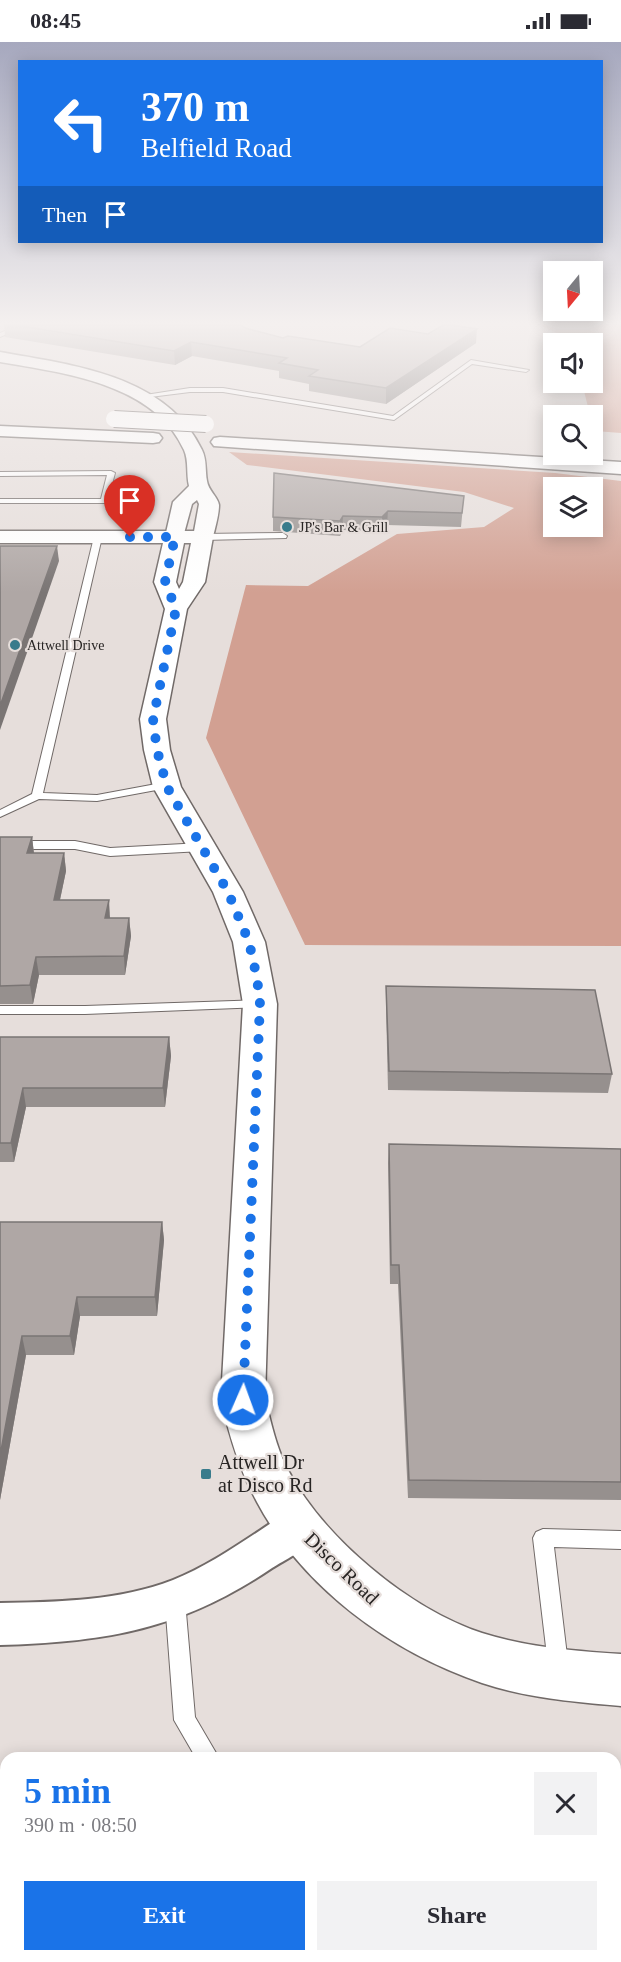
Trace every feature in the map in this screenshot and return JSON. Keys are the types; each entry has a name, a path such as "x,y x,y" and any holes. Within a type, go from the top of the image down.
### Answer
{"main road":[{"path":"166,414 193,448 198,466 199,487 209,504 194,582 176,609 153,719 157,750 167,784 228,892 249,942 257,978 260,1004 243,1400 250,1430 273,1488 299,1527"},
{"path":"0,416 114,419 543,445"},
{"path":"92,416 114,419"},
{"path":"0,431 220,442 543,452"},
{"path":"0,438 93,441 153,438"},
{"path":"603,453 621,451"},
{"path":"603,459 621,468"},
{"path":"176,609 165,582 183,502 199,487"},
{"path":"0,537 203,537"},
{"name":"Disco Road","path":"299,1527 338,1569 381,1606 425,1632 481,1658 560,1676 621,1680"}],"street":[{"name":"Disco Road","path":"0,1624 63,1623 128,1611 175,1599 211,1583 299,1527"}],"lane":[{"path":"367,414 394,418 400,414"},
{"path":"0,474 111,473 104,501 0,501"},
{"path":"203,537 283,536"},
{"path":"38,796 98,537"},
{"path":"0,814 38,796 98,798 167,784"},
{"path":"0,845 75,845 110,852 202,847"},
{"path":"0,1010 85,1010 260,1004"},
{"path":"560,1676 543,1539 621,1540"},
{"path":"175,1599 185,1720 204,1752"}],"shaded area":[{"path":"603,414 621,414 621,433 603,432"},
{"path":"229,452 588,477 543,477 543,537 603,537 603,479 621,481 621,946 305,945 206,738 246,585 308,586 397,534 484,527 514,508 464,492 247,465"}],"building":[{"path":"274,473 464,496 462,513 388,511 382,517 343,516 340,521 273,517"},
{"name":"Attwell Drive","path":"0,546 57,546 0,706"},
{"path":"0,837 32,837 27,853 64,853 54,900 109,900 105,918 129,918 124,956 36,957 30,985 0,986"},
{"path":"386,986 595,990 612,1074 389,1071"},
{"path":"0,1037 169,1037 163,1088 23,1088 11,1143 0,1143"},
{"path":"389,1144 621,1149 621,1482 409,1480 399,1265 391,1265"},
{"path":"0,1222 162,1222 155,1297 77,1297 70,1336 22,1336 0,1456"}],"place":[{"name":"JP's Bar & Grill","path":"287,527"},
{"name":"Attwell Drive","path":"15,645"},
{"name":"Attwell Dr at Disco Rd","path":"206,1474"}],"route":[{"path":"130,537 175,537 165,582 176,609 153,719 157,750 167,787 228,892 249,942 257,978 260,1004 243,1400"}]}
